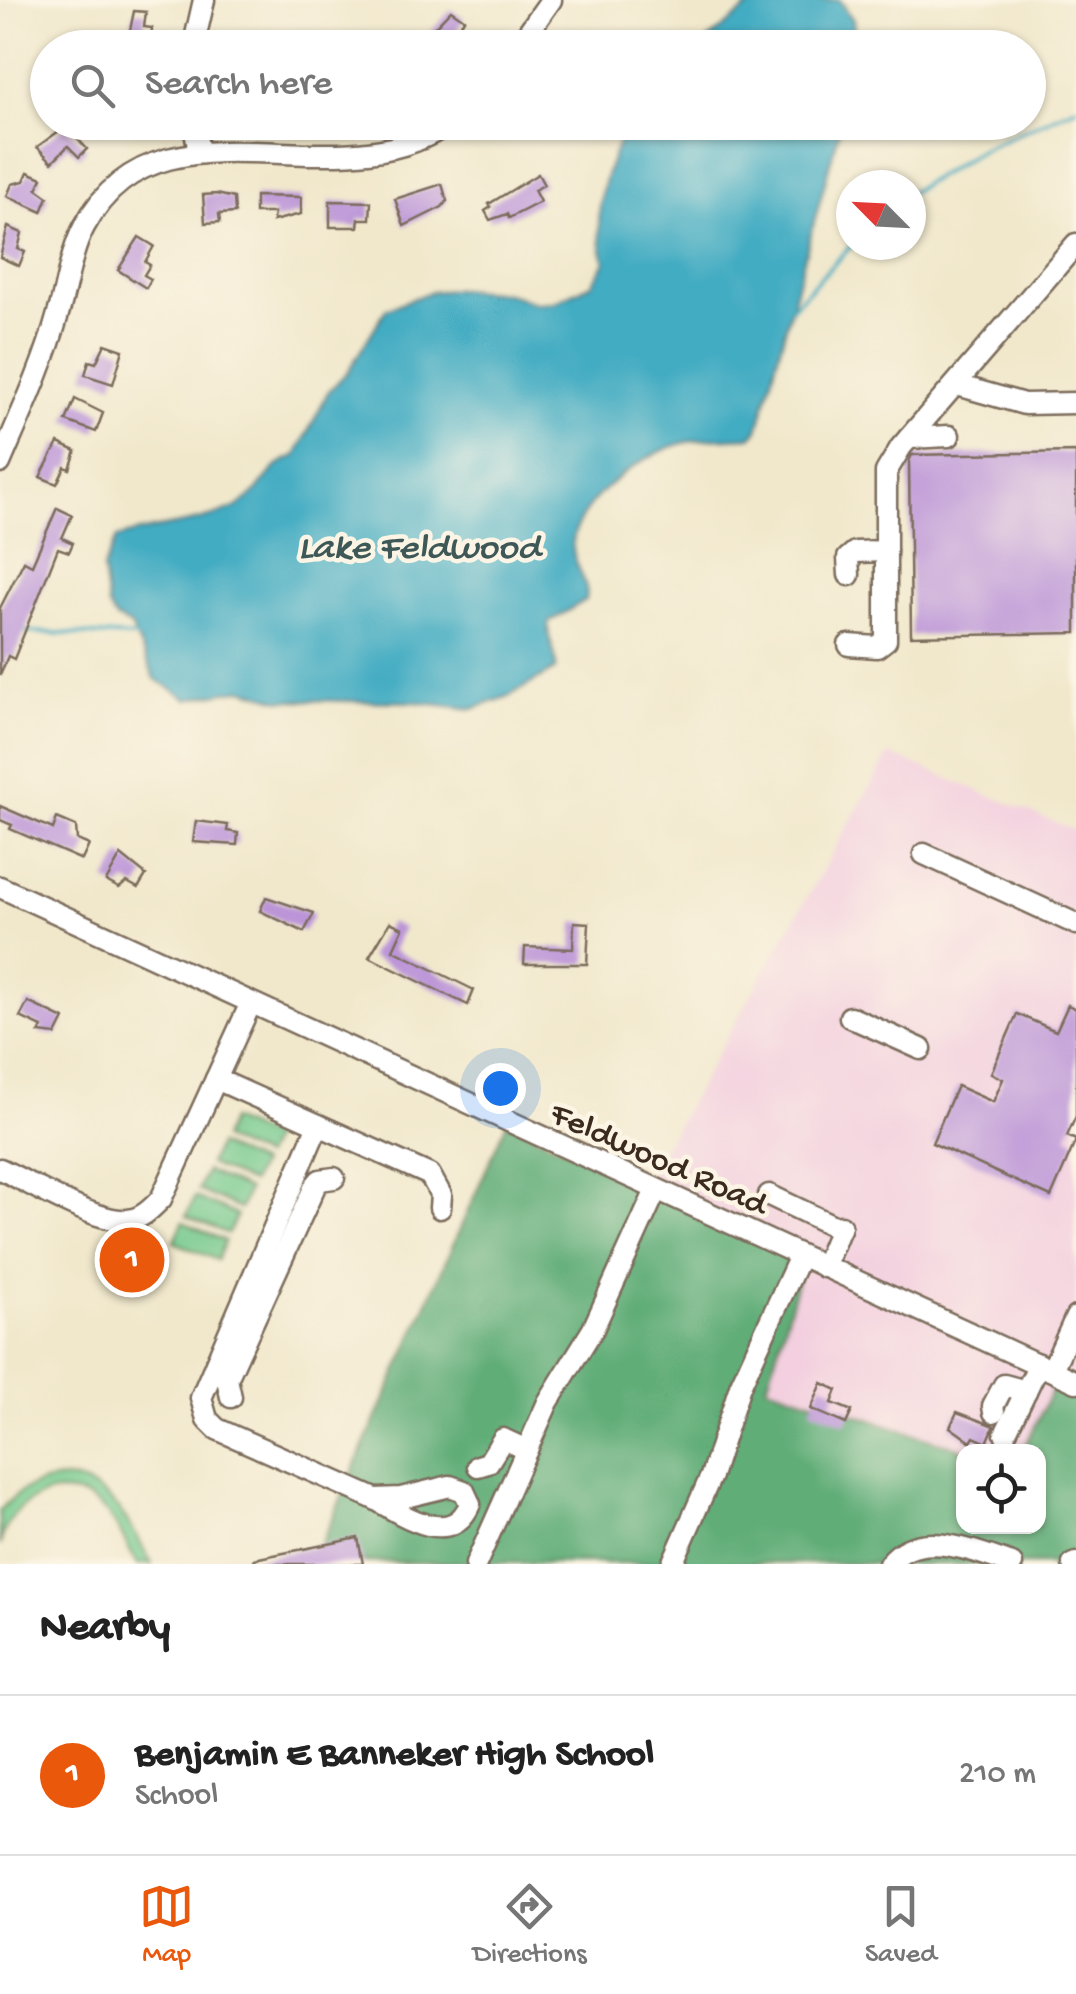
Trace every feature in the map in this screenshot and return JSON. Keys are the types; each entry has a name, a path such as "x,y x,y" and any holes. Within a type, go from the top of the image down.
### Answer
{"street":[{"path":"196,30 204,0"},
{"path":"530,30 552,0"},
{"path":"197,140 199,151"},
{"path":"0,463 58,317 84,226 106,196 132,174 164,158 199,151 369,156 419,140"},
{"path":"849,645 878,647 886,640 886,472 910,438 1076,244"},
{"path":"957,385 1024,404 1076,403"},
{"path":"910,438 949,436"},
{"path":"849,575 848,558 855,552 886,551"},
{"path":"924,854 1076,924"},
{"name":"Feldwood Road","path":"0,888 1076,1382"},
{"path":"0,1169 102,1216 128,1220 146,1214 161,1199 250,1004"},
{"path":"849,1019 921,1049"},
{"path":"216,1079 430,1175 442,1194 440,1208"},
{"path":"318,1124 210,1368 201,1398 216,1429 376,1499"},
{"path":"230,1397 226,1386 236,1360 315,1186 320,1180 334,1178"},
{"path":"476,1564 548,1402 594,1329 656,1190"},
{"path":"769,1195 840,1227 824,1266"},
{"path":"672,1564 710,1476 740,1386 800,1256"},
{"path":"1003,1420 1045,1367 1076,1318"},
{"path":"478,1466 488,1463 503,1439 527,1450"},
{"path":"889,1564 896,1555 934,1543 1012,1564"}],"shaded area":[{"path":"889,754 1076,831 1076,1398 1053,1388 1026,1444 956,1444 956,1447 767,1386 803,1262 644,1182"}],"green space":[{"path":"230,1120 272,1138 264,1157 222,1139"},
{"path":"507,1122 803,1262 767,1386 956,1447 956,1534 1046,1534 1046,1444 1026,1444 1053,1388 1076,1398 1076,1564 313,1562"},
{"path":"218,1145 260,1164 251,1183 209,1164"},
{"path":"206,1171 248,1190 240,1209 198,1190"},
{"path":"195,1197 237,1215 228,1234 186,1216"},
{"path":"183,1222 225,1241 217,1260 174,1242"},
{"path":"67,1479 84,1483 109,1499 128,1522 152,1564 137,1564 115,1524 97,1504 67,1492 52,1493 24,1506 5,1530 0,1546 0,1511 7,1503 29,1487"}],"water":[{"path":"757,0 840,0 853,20 854,30 721,30"},
{"name":"Lake Feldwood","path":"620,140 836,140 758,430 751,437 697,440 665,450 631,468 599,495 578,525 573,541 574,557 586,586 586,600 549,622 556,669 509,696 473,709 415,702 280,700 243,689 188,699 155,679 131,626 115,618 108,606 103,569 117,538 209,517 247,500 278,466 296,456 328,392 349,370 386,309 430,292 457,289 506,293 536,303 554,302 592,284 605,262 600,207"}],"building":[{"path":"451,10 464,19 457,30 432,30"},
{"path":"134,11 146,12 144,27 152,30 130,30"},
{"path":"47,140 79,140 87,149 79,157 68,146 52,162 37,147"},
{"path":"28,172 42,178 37,189 48,197 42,212 7,196 12,184 24,181"},
{"path":"538,174 544,185 534,190 540,202 509,218 507,214 490,220 485,211 491,207 489,204"},
{"path":"442,184 447,201 442,207 404,226 395,199"},
{"path":"203,195 234,198 235,213 219,214 220,222 205,223"},
{"path":"255,196 301,197 301,214 273,221 274,213 255,213"},
{"path":"330,201 371,202 370,219 359,219 358,227 330,227"},
{"path":"8,227 22,233 18,249 25,252 19,266 0,257"},
{"path":"139,237 154,246 145,262 150,265 144,275 151,279 146,288 118,270"},
{"path":"105,344 123,350 113,384 85,375 89,361 96,363"},
{"path":"75,399 103,413 96,432 66,421"},
{"path":"58,443 76,451 70,469 65,467 57,484 40,477"},
{"path":"1076,452 1076,633 911,636 912,455"},
{"path":"57,508 72,515 62,538 73,543 69,552 58,548 14,659 8,656 0,675 0,608 24,561 32,565"},
{"path":"0,806 53,829 57,818 76,826 77,840 89,845 82,860 10,829 12,825 0,820"},
{"path":"196,821 228,825 227,831 238,833 237,845 193,842"},
{"path":"121,855 146,875 138,888 127,882 119,888 106,881"},
{"path":"266,897 314,913 304,932 260,911"},
{"path":"390,922 403,928 393,950 474,990 468,1005 369,957"},
{"path":"574,922 589,923 587,964 524,964 525,947 573,949"},
{"path":"28,1002 64,1019 56,1035 39,1033 42,1027 20,1017"},
{"path":"1068,1005 1076,1009 1076,1116 1067,1136 1076,1140 1051,1197 932,1143 957,1086 993,1102 1003,1079 991,1073 1017,1014 1056,1031"},
{"path":"822,1383 837,1390 832,1403 852,1411 846,1424 811,1409"},
{"path":"957,1412 994,1426 987,1443 974,1437 971,1442 950,1427"},
{"path":"358,1538 363,1564 255,1564 254,1559"}],"waterway":[{"path":"1046,121 1076,107"},
{"path":"926,183 1003,140"},
{"path":"792,307 837,260"},
{"path":"27,632 136,637"}],"place":[{"name":"Benjamin E Banneker High School","path":"132,1260"}]}
